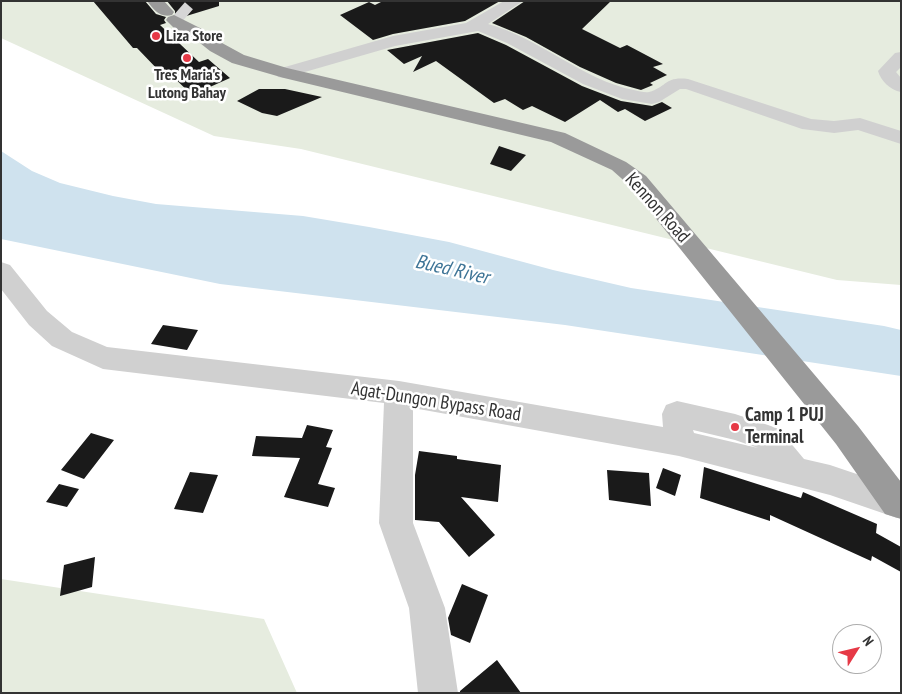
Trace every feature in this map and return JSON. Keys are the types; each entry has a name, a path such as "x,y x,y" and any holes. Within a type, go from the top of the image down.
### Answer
{"highway":[{"name":"Kennon Road","path":"175,13 216,47 238,59 284,73 558,137 619,166 638,180 847,435 899,504"}],"street":[{"path":"471,27 514,1"},
{"path":"284,73 393,41 471,27 485,28 496,31 589,80 629,95 652,98 677,83 688,84 809,125 828,127 860,124 901,138"},
{"path":"901,57 887,71 889,77 901,87"},
{"name":"Agat-Dungon Bypass Road","path":"1,271 38,318 62,339 104,358 305,383 399,392 679,443 830,480 899,504"},
{"path":"399,392 396,523 427,608 438,693"}],"shaded area":[{"path":"1,1 901,1 901,285 837,280 301,149 214,136 1,38"},
{"path":"1,579 264,619 297,693 1,693"}],"water":[{"name":"Bued River","path":"1,151 32,171 60,183 113,196 156,204 303,216 369,227 449,242 553,270 631,288 901,330 901,376 565,325 220,284 1,239"}],"building":[{"path":"93,1 145,1 156,14 166,17 164,20 166,23 160,25 199,62 208,59 230,78 192,95 167,71 161,73 137,48 133,48"},
{"path":"167,1 219,1 219,6 183,17 175,14 175,11"},
{"path":"383,1 500,1 465,21 393,34 373,40 340,15 369,2 375,5"},
{"path":"525,1 611,1 582,29 620,48 627,45 663,64 653,67 667,75 650,83 653,85 641,90 616,83 580,67 526,37 492,23"},
{"path":"478,33 506,45 582,86 621,101 652,106 662,102 672,108 645,121 625,109 618,112 600,100 565,122 532,106 523,110 505,99 494,103 436,61 413,72 422,56 404,64 387,50"},
{"path":"259,89 285,89 322,97 277,116 262,113 237,101"},
{"path":"499,146 526,155 511,171 490,164"},
{"path":"163,325 198,330 187,350 151,344"},
{"path":"307,425 333,430 326,447 332,448 318,484 335,488 328,507 284,497 300,458 252,456 256,436 302,438"},
{"path":"91,433 114,440 84,479 61,470"},
{"path":"419,451 501,465 498,502 461,497 495,535 469,557 439,522 415,520 415,475"},
{"path":"704,467 801,498 803,492 877,524 876,533 901,547 901,572 872,556 871,561 770,515 770,521 700,498"},
{"path":"663,468 681,475 675,496 656,488"},
{"path":"607,470 649,473 651,506 609,500"},
{"path":"190,472 218,475 203,513 174,509"},
{"path":"59,484 79,489 67,507 46,502"},
{"path":"95,557 92,587 60,596 64,565"},
{"path":"462,584 488,595 470,643 451,635 448,618"},
{"path":"497,660 521,693 460,693 460,691"}],"tunnel":[{"path":"179,9 187,16"}],"place":[{"name":"Liza Store","path":"156,36"},
{"name":"Tres Maria's Lutong Bahay","path":"187,58"},
{"name":"Camp 1 PUJ Terminal","path":"735,427"}]}
